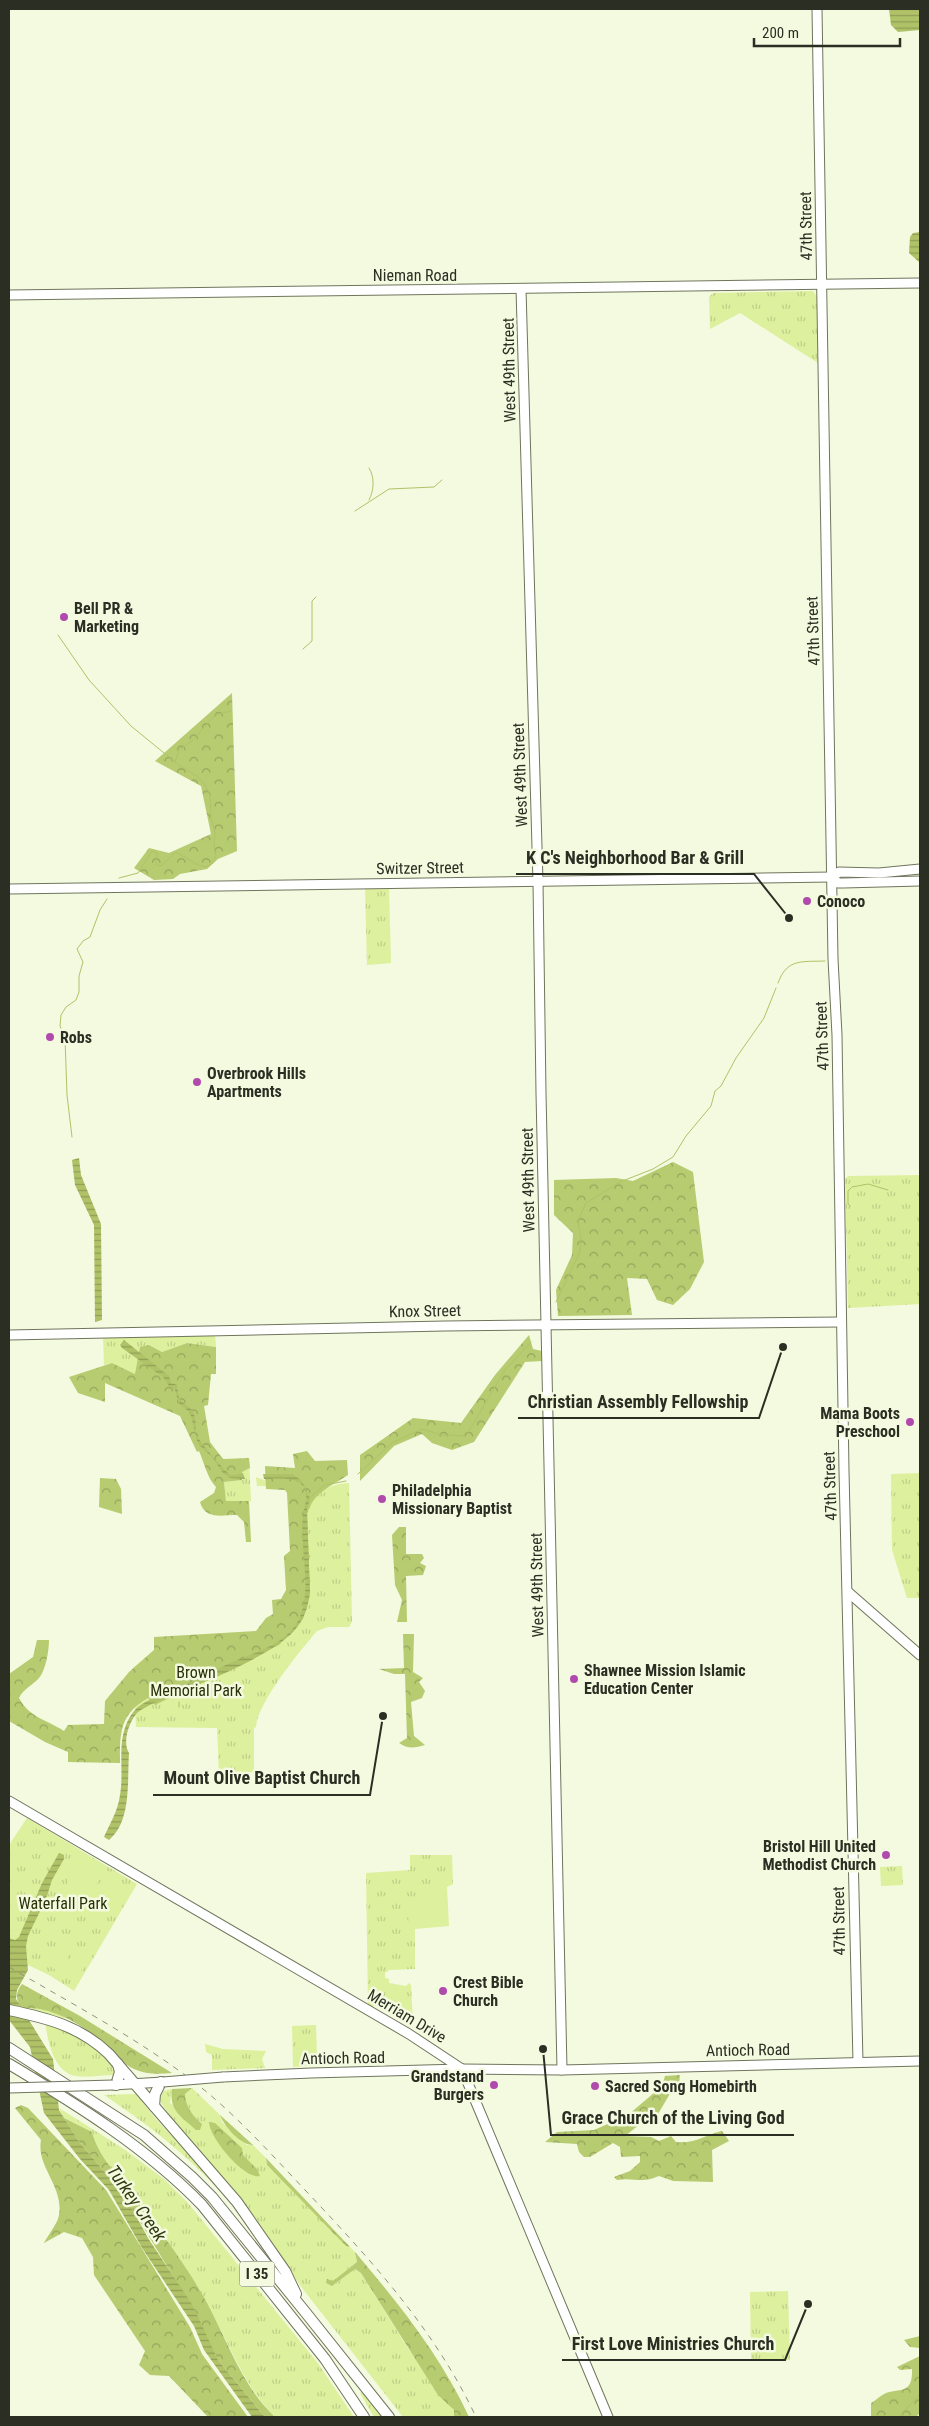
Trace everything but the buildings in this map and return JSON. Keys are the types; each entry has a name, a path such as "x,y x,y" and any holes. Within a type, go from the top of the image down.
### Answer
{"highway":[{"path":"9,2010 49,2019 68,2026 89,2038 118,2064 249,2217 285,2271 306,2313"},
{"name":"I 35","path":"10,2049 113,2115 161,2149 192,2177 306,2313 389,2417"},
{"path":"114,2085 120,2072 118,2064"},
{"name":"I 35","path":"13,2066 149,2156 202,2205 325,2359 364,2417"},
{"path":"154,2106 155,2094 162,2082"}],"main road":[{"name":"47th Street","path":"817,9 823,474 838,1084 841,1322 858,2062"},
{"name":"Nieman Road","path":"9,295 920,283"},
{"name":"West 49th Street","path":"521,289 538,882 562,2070"},
{"path":"920,869 878,873 839,872 832,877 838,882 843,883 920,881"},
{"name":"Switzer Street","path":"9,889 832,877"},
{"name":"Knox Street","path":"9,1335 546,1325 841,1322"},
{"path":"848,1592 920,1655"},
{"path":"848,1612 852,1608 866,1608"},
{"name":"Merriam Drive","path":"9,1801 409,2034 462,2069"},
{"name":"Antioch Road","path":"9,2088 136,2084 223,2077 462,2069 562,2070 920,2061"},
{"path":"462,2069 608,2417"}],"green space":[{"path":"813,291 818,298 818,363 740,313 710,329 709,297 713,293"},
{"path":"232,693 237,851 218,859 207,869 180,874 173,879 154,880 134,868 149,848 169,853 211,834 201,786 155,761"},
{"path":"365,888 389,888 391,963 367,965"},
{"path":"673,1162 693,1172 704,1262 690,1289 673,1305 657,1300 647,1279 627,1278 632,1315 558,1316 556,1290 572,1255 573,1233 554,1215 554,1180 616,1178 633,1181"},
{"path":"920,1175 920,1304 848,1308 845,1179 848,1176"},
{"path":"215,1334 216,1347 187,1343 162,1352 149,1345 135,1374 112,1363 104,1365 103,1336"},
{"path":"529,1335 533,1349 542,1351 542,1361 525,1362 474,1442 452,1450 432,1443 422,1434 394,1446 360,1481 360,1455 413,1418 461,1423 495,1375"},
{"path":"187,1343 216,1347 216,1374 211,1374 208,1405 204,1406 210,1442 223,1459 249,1458 250,1468 242,1472 242,1480 224,1482 226,1501 249,1501 251,1542 246,1542 244,1522 237,1515 220,1516 210,1514 202,1508 200,1502 214,1493 216,1487 210,1479 199,1451 197,1452 180,1416 105,1383 105,1402 78,1393 69,1377 112,1363 135,1374 140,1347 149,1345 162,1352"},
{"path":"307,1451 315,1461 347,1460 348,1475 318,1495 307,1514 310,1592 303,1619 279,1645 155,1705 148,1698 138,1704 126,1718 123,1726 120,1743 120,1763 68,1762 68,1752 45,1742 9,1721 9,1674 33,1657 37,1640 49,1640 45,1665 39,1678 19,1698 23,1705 38,1718 64,1731 68,1725 104,1724 105,1701 129,1672 154,1650 154,1637 256,1631 266,1618 273,1614 272,1600 281,1599 286,1590 284,1556 290,1551 287,1493 285,1490 266,1489 265,1466 295,1468 293,1454"},
{"path":"249,1468 251,1501 226,1501 224,1482 242,1480 242,1472"},
{"path":"920,1473 920,1598 907,1598 892,1550 891,1474"},
{"name":"Brown Memorial Park","path":"256,1477 269,1482 283,1482 310,1503 327,1488 349,1483 352,1622 349,1627 328,1627 317,1631 271,1691 254,1728 254,1772 219,1774 217,1728 136,1727 133,1668 154,1650 154,1637 249,1652 303,1619 295,1498 282,1486 257,1486"},
{"path":"100,1478 116,1479 121,1489 122,1514 99,1507"},
{"path":"399,1527 406,1527 406,1554 422,1554 424,1558 420,1563 426,1566 423,1575 406,1576 407,1622 397,1622 402,1600 395,1585 392,1535"},
{"path":"403,1634 414,1634 413,1672 423,1678 419,1682 425,1691 422,1698 411,1702 414,1736 425,1745 414,1747 408,1747 399,1743 407,1738 405,1674 394,1674 379,1669 404,1668"},
{"path":"149,1714 165,1714 165,1726 149,1727"},
{"name":"Waterfall Park","path":"27,1818 137,1884 74,1991 49,1975 9,1956 9,1845"},
{"path":"410,1855 452,1855 453,1884 447,1887 449,1926 415,1929 415,1969 389,1970 385,1973 385,1978 389,1979 389,1983 406,1986 409,1983 411,1985 413,2022 409,2028 407,2024 376,2005 371,2008 368,2005 366,1873 410,1870"},
{"path":"79,1863 101,1875 84,1907 61,1894"},
{"path":"902,1866 903,1885 881,1886 880,1867"},
{"path":"103,1877 123,1888 105,1919 85,1908"},
{"path":"445,1890 446,1923 443,1925 408,1924 411,1906 417,1896 422,1893"},
{"path":"62,1942 73,1948 61,1972 49,1966"},
{"path":"76,1949 89,1957 75,1982 62,1974"},
{"path":"22,1984 80,2016 172,2073 148,2073 134,2069 122,2061 105,2044 69,2019 47,2011 21,2009 17,1996"},
{"path":"27,2008 48,2010 66,2019 27,2010"},
{"path":"45,2022 64,2030 97,2050 106,2058 115,2075 76,2076 62,2069 53,2055"},
{"path":"316,2025 317,2055 326,2065 293,2067 292,2026"},
{"path":"205,2044 223,2049 266,2051 262,2059 265,2068 212,2070 212,2055 206,2052"},
{"path":"680,2075 679,2085 671,2092 658,2114 649,2117 625,2136 651,2137 659,2141 671,2136 676,2142 683,2142 722,2131 729,2141 712,2150 713,2182 673,2181 659,2176 647,2180 617,2180 614,2177 630,2171 640,2162 640,2156 621,2157 620,2147 613,2143 590,2157 584,2157 579,2152 577,2144 545,2142 557,2132 594,2130 628,2115 662,2086 665,2076"},
{"path":"192,2088 220,2115 222,2122 247,2145 253,2145 266,2158 267,2165 355,2252 357,2262 333,2281 335,2284 355,2269 361,2273 407,2347 444,2400 454,2410 454,2417 403,2417 302,2288 254,2217 175,2123 159,2100 163,2091 172,2089 170,2103 202,2124 188,2107 185,2094"},
{"path":"192,2088 185,2094 190,2110 202,2124 200,2130 196,2130 181,2117 172,2103 172,2089"},
{"path":"136,2094 234,2206 173,2146 104,2095"},
{"path":"21,2105 28,2108 106,2190 190,2327 202,2354 248,2417 208,2417 169,2376 150,2375 139,2365 145,2351 94,2275 93,2257 82,2238 64,2232 44,2243 59,2215 58,2195 42,2159 41,2140 15,2108"},
{"path":"59,2108 124,2149 164,2179 188,2203 317,2362 354,2417 275,2417 271,2413 251,2387 189,2273 108,2164 92,2132 64,2118"},
{"path":"220,2115 253,2145 243,2142 233,2134"},
{"path":"64,2118 92,2132 108,2164 190,2274 253,2392 275,2417 265,2417 218,2360 176,2281 120,2190 80,2143"},
{"path":"209,2122 215,2123 242,2148 243,2155 257,2169 260,2176 245,2171 228,2156 215,2137"},
{"path":"266,2158 350,2247 346,2246 267,2165"},
{"path":"355,2252 418,2331 446,2373 469,2417 454,2417 454,2410 438,2395 361,2273 355,2269 332,2286 326,2283 327,2279 333,2281 357,2262"},
{"path":"788,2291 790,2360 751,2361 750,2292"},
{"path":"920,2336 920,2348 910,2347 904,2340"},
{"path":"920,2356 920,2413 916,2417 871,2417 871,2403 884,2394 908,2387 912,2378 912,2369 900,2370 897,2367"},
{"path":"362,2392 382,2417 374,2417 360,2393"}],"shaded area":[{"path":"889,9 920,9 920,30 898,32 891,25"},
{"path":"920,232 920,263 909,253 910,237 913,233"},
{"path":"79,1158 81,1175 101,1224 102,1320 95,1322 94,1225 75,1185 72,1160"},
{"path":"124,1340 169,1376 171,1383 177,1385 179,1398 193,1412 196,1434 201,1442 228,1473 231,1475 243,1473 245,1479 230,1478 223,1473 213,1458 198,1444 190,1412 179,1404 175,1390 169,1386 163,1377 122,1348 120,1345"},
{"path":"263,1474 292,1474 301,1480 306,1489 310,1499 307,1509 310,1593 305,1614 294,1631 267,1652 227,1672 152,1704 137,1713 131,1721 126,1738 129,1753 125,1811 122,1822 109,1840 104,1837 119,1801 121,1751 124,1731 137,1707 270,1646 289,1633 296,1625 301,1614 305,1588 302,1531 305,1488 295,1480 280,1478 264,1479"},
{"path":"59,1853 64,1855 64,1859 52,1880 46,1899 28,1936 26,1946 28,1970 17,1990 16,1999 53,2059 59,2110 80,2143 120,2190 134,2212 148,2238 193,2306 218,2360 265,2417 252,2417 204,2350 194,2326 142,2248 109,2190 80,2159 44,2113 30,2047 9,2020 9,1938 15,1940 19,1937 42,1883"}],"waterway":[{"path":"369,468 373,484 369,500"},
{"path":"355,511 389,489 434,487 442,480"},
{"path":"303,649 312,641 312,601 316,597"},
{"path":"58,635 89,680 131,726 180,766 198,777 210,794 211,818 215,832 214,845 216,856 213,863 206,867 198,865 176,852 161,866 156,865 157,853 152,851 138,873 119,878"},
{"path":"175,762 179,750 192,741 215,715 231,711"},
{"path":"72,1137 67,1095 65,1038 60,1026 61,1015 66,1007 76,1000 79,992 79,976 83,962 77,949 83,941 90,937 100,910 107,899"},
{"path":"778,983 786,969 791,965 802,962 825,961"},
{"path":"556,1302 580,1252 581,1238 578,1221 586,1203 620,1182 653,1169 673,1157 686,1136 711,1106 715,1091 721,1086 736,1058 764,1018 776,988"},
{"path":"852,1187 868,1184 888,1190"},
{"path":"850,1206 848,1204 848,1191 851,1188"},
{"path":"358,1474 392,1443 422,1429 442,1435 466,1436 505,1370 531,1342"},
{"path":"309,1498 325,1485 346,1481"},
{"path":"179,1702 179,1707"},
{"path":"899,2417 920,2394"}],"railway":[{"path":"9,1967 146,2048 189,2078 236,2118 331,2217 378,2270 422,2326 460,2385 476,2417"}],"place":[{"name":"Bell PR & Marketing","path":"64,617"},
{"name":"Conoco","path":"807,901"},
{"name":"K C's Neighborhood Bar & Grill","path":"789,918"},
{"name":"Robs","path":"50,1037"},
{"name":"Overbrook Hills Apartments","path":"197,1082"},
{"name":"Christian Assembly Fellowship","path":"783,1347"},
{"name":"Mama Boots Preschool","path":"910,1422"},
{"name":"Philadelphia Missionary Baptist","path":"382,1499"},
{"name":"Shawnee Mission Islamic Education Center","path":"574,1679"},
{"name":"Mount Olive Baptist Church","path":"383,1716"},
{"name":"Bristol Hill United Methodist Church","path":"886,1855"},
{"name":"Crest Bible Church","path":"443,1991"},
{"name":"Grace Church of the Living God","path":"543,2049"},
{"name":"Grandstand Burgers","path":"494,2085"},
{"name":"Sacred Song Homebirth","path":"595,2086"},
{"name":"First Love Ministries Church","path":"808,2304"}],"water label":[{"name":"Turkey Creek","path":"137,2203"}]}
